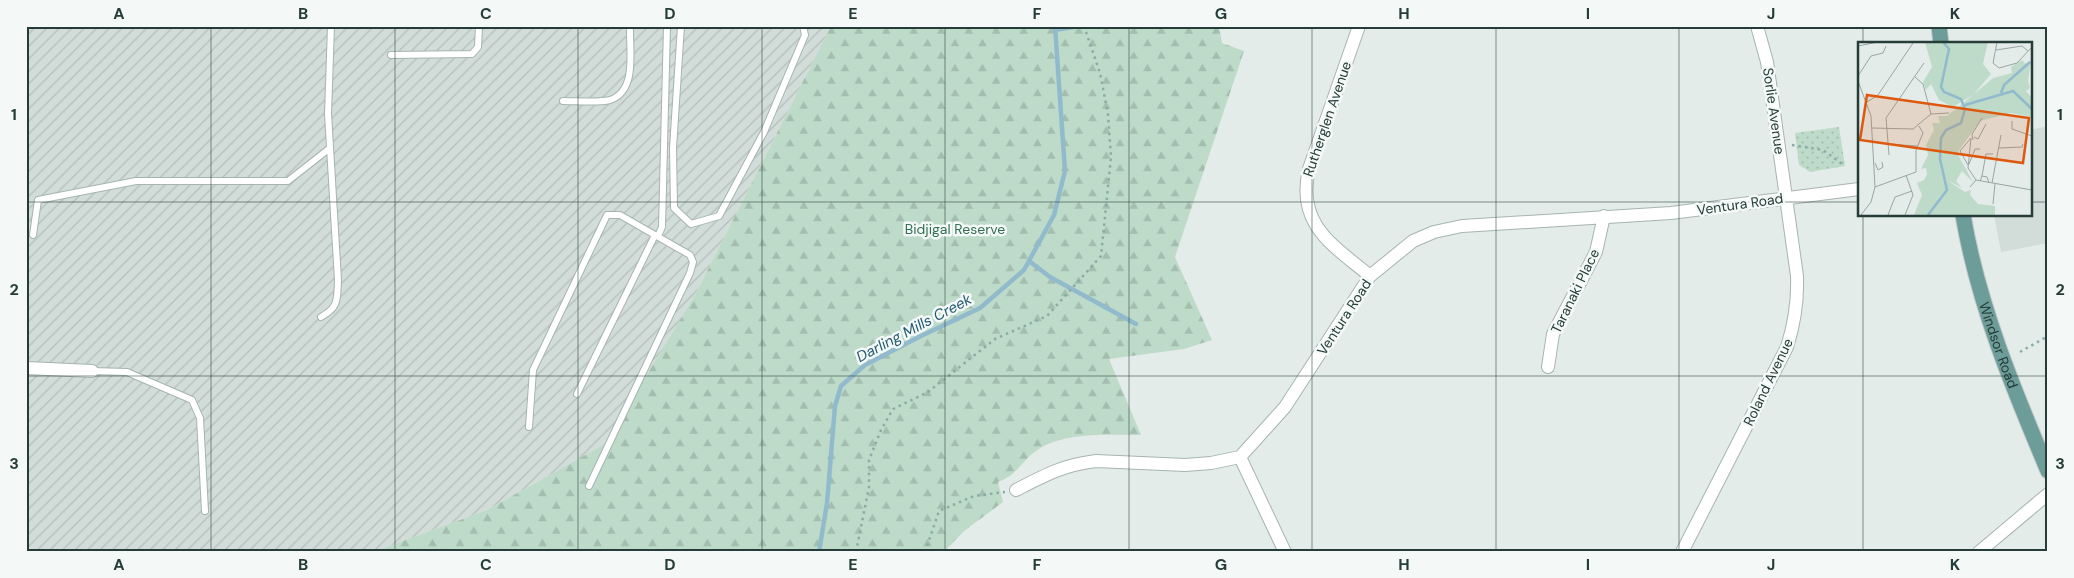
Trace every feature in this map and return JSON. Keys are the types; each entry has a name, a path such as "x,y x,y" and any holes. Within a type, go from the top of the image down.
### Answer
{"main road":[{"path":"1940,26 1941,42"},
{"name":"Windsor Road","path":"1962,216 1988,316 2013,388 2048,471"}],"street":[{"name":"Rutherglen Avenue","path":"1359,26 1309,170 1305,194 1309,212 1316,228 1370,276"},
{"name":"Sorlie Avenue","path":"1757,26 1767,62 1787,198"},
{"name":"Ventura Road","path":"1240,456 1285,407 1370,276 1413,241 1446,228 1462,226 1671,213 1858,189"},
{"name":"Roland Avenue","path":"1682,552 1787,347 1795,322 1798,299 1797,276 1787,198"},
{"name":"Taranaki Place","path":"1548,367 1553,334 1596,252 1604,216"},
{"path":"26,368 92,371"},
{"path":"1016,490 1056,470 1082,463 1096,461 1185,466 1212,463 1240,456 1285,552"},
{"path":"1979,552 2048,494"}],"lane":[{"path":"321,317 333,311 338,298 328,114 331,26"},
{"path":"391,55 472,54 478,47 479,26"},
{"path":"563,101 609,100 622,94 629,80 630,26"},
{"path":"577,394 662,227 667,26"},
{"path":"681,26 673,148 674,208 691,224 720,216 764,132 805,35 803,26"},
{"path":"33,235 38,200 136,180 288,181 330,148"},
{"path":"529,427 533,370 607,215 620,215 690,255 693,262 692,269 590,486"},
{"path":"92,371 127,372 192,400 200,418 205,511"}],"path":[{"path":"856,552 869,486 869,460 881,430 893,409 928,392 995,339 1047,316 1101,256 1111,157 1108,114 1100,73 1084,26"},
{"path":"1792,145 1824,150 1842,164"},
{"path":"2020,352 2048,336"},
{"path":"925,552 940,511 974,496 1016,490"}],"shaded area":[{"path":"26,26 831,26 695,295 605,444 487,510 373,552 26,552"},
{"path":"2048,126 2048,243 2001,252 1994,216 2032,216 2032,130"}],"green space":[{"name":"Bidjigal Reserve","path":"831,26 1219,26 1222,43 1244,51 1175,257 1212,340 1184,349 1109,359 1141,435 1073,437 1059,440 1036,451 1015,472 998,482 1003,502 964,531 944,552 373,552 487,510 605,444 695,295"},
{"path":"1839,127 1845,166 1810,172 1799,165 1795,133"}],"waterway":[{"name":"Darling Mills Creek","path":"819,552 827,503 835,406 841,386 865,365 980,308 1024,270 1054,215 1065,171 1055,26"},
{"path":"1055,30 1079,26"},
{"path":"1029,261 1050,277 1136,324"}]}
